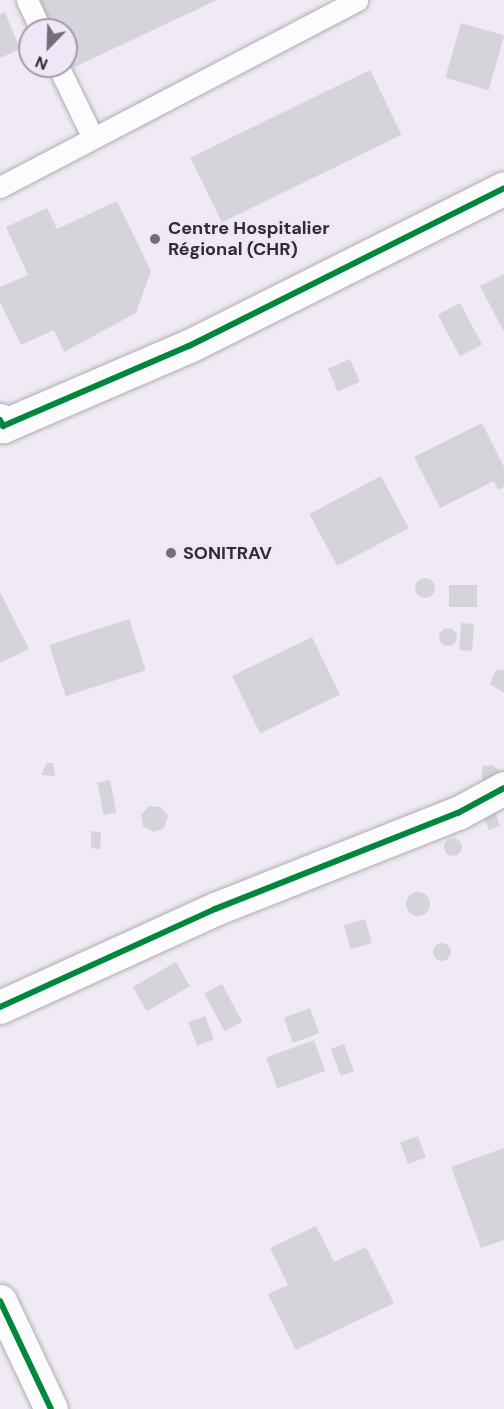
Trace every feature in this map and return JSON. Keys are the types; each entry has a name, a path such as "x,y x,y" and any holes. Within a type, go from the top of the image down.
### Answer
{"street":[{"path":"1,425 189,346 504,188"},
{"path":"0,1007 215,909 458,813 504,788"},
{"path":"0,1301 51,1409"}],"lane":[{"path":"27,0 35,18"},
{"path":"0,187 357,0"},
{"path":"64,78 93,138"}],"building":[{"path":"40,0 217,0 78,65 78,18 43,18 35,2"},
{"path":"5,12 18,44 18,50 0,58 0,14"},
{"path":"461,23 504,35 489,90 445,78"},
{"path":"370,70 402,135 222,222 190,158"},
{"path":"117,201 151,271 136,313 64,352 54,330 21,345 0,302 0,287 28,275 6,227 47,208 57,229"},
{"path":"504,274 504,332 480,286"},
{"path":"460,303 482,344 460,356 438,315"},
{"path":"350,359 360,382 338,391 328,368"},
{"path":"482,423 504,467 504,487 498,490 494,481 440,508 414,457"},
{"path":"381,476 409,528 337,566 309,514"},
{"path":"425,578 432,581 435,588 432,595 425,598 418,595 415,588 418,581"},
{"path":"449,585 477,585 477,607 449,607"},
{"path":"0,592 29,649 0,663"},
{"path":"129,619 146,670 66,696 49,645"},
{"path":"461,623 474,624 472,651 459,650"},
{"path":"448,628 454,631 457,637 454,643 448,646 442,643 439,637 442,631"},
{"path":"312,637 340,695 260,734 232,676"},
{"path":"496,670 504,670 504,693 490,684"},
{"path":"46,763 53,763 55,776 42,775"},
{"path":"492,765 500,771 499,781 482,784 482,766"},
{"path":"110,780 116,812 104,815 97,782"},
{"path":"149,806 161,807 168,816 164,828 154,832 143,826 141,815"},
{"path":"495,812 500,826 489,830 484,816"},
{"path":"91,831 101,832 100,849 91,848"},
{"path":"453,838 459,841 462,847 459,853 453,856 447,853 444,847 447,841"},
{"path":"418,892 426,896 430,904 426,912 418,916 410,912 406,904 410,896"},
{"path":"365,919 372,943 351,949 344,925"},
{"path":"442,943 448,946 451,952 448,958 442,961 436,958 433,952 436,946"},
{"path":"176,962 190,986 147,1011 133,987"},
{"path":"222,984 242,1022 225,1031 204,993"},
{"path":"310,1008 319,1033 293,1043 284,1018"},
{"path":"205,1016 214,1039 197,1046 188,1022"},
{"path":"314,1040 325,1071 277,1088 266,1057"},
{"path":"344,1044 354,1071 341,1076 331,1049"},
{"path":"418,1136 426,1158 408,1164 400,1142"},
{"path":"504,1148 504,1240 481,1248 451,1167"},
{"path":"316,1226 334,1262 366,1247 394,1303 296,1350 268,1294 288,1285 270,1248"}],"cycle path":[{"path":"0,420 3,426 189,346 504,188"},
{"path":"0,1007 215,909 458,813 504,788"},
{"path":"0,1301 51,1409"}],"place":[{"name":"Centre Hospitalier Régional (CHR)","path":"155,239"},
{"name":"SONITRAV","path":"171,553"}]}
